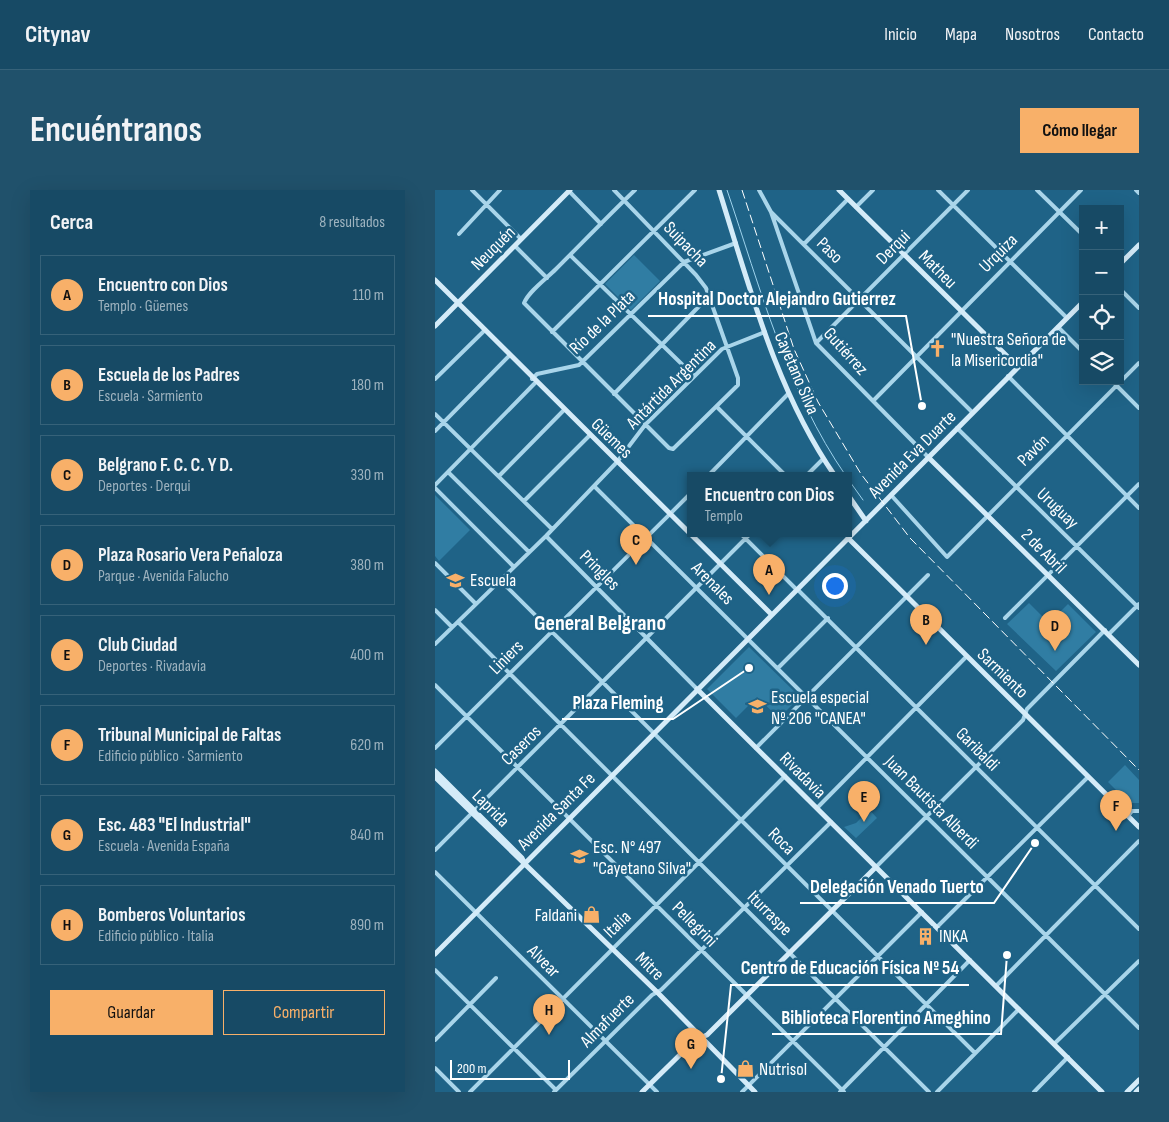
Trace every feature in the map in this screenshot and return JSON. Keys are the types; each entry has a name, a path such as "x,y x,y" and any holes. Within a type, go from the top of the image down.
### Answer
{"street":[{"path":"472,190 521,239"},
{"path":"459,234 500,190"},
{"path":"569,190 601,224"},
{"name":"Neuquén","path":"435,326 569,190"},
{"name":"Suipacha","path":"614,190 684,262 701,281 709,296 738,385 717,407"},
{"path":"635,190 525,301 525,306 669,448 675,448 717,407 782,472"},
{"path":"552,332 695,190"},
{"name":"Cayetano Silva","path":"719,190 765,332 788,394 823,459 832,472"},
{"name":"Paso","path":"759,190 771,212 861,299 972,412"},
{"name":"Matheu","path":"839,190 1018,367"},
{"path":"856,207 873,190"},
{"path":"938,190 1067,318"},
{"name":"Derqui","path":"815,343 968,190"},
{"path":"1037,190 1079,231"},
{"name":"Urquiza","path":"873,400 1081,190"},
{"path":"1136,190 1139,193"},
{"path":"804,244 848,199"},
{"name":"Gutiérrez","path":"771,212 815,343 929,458"},
{"name":"Río de la Plata","path":"435,487 472,449 534,380 537,374 576,366 583,362 684,262 736,243"},
{"path":"1124,260 1139,245"},
{"path":"515,246 547,278"},
{"path":"570,255 694,376"},
{"name":"Güemes","path":"435,280 563,410 687,531"},
{"path":"1124,293 1139,308"},
{"path":"614,394 709,296"},
{"name":"Avenida Eva Duarte","path":"852,534 1079,306"},
{"path":"1058,327 1079,348"},
{"path":"435,379 485,330"},
{"name":"Antártida Argentina","path":"436,642 501,580 594,486 617,462 645,425 722,349 765,332"},
{"path":"435,430 509,356"},
{"name":"Pavón","path":"891,495 947,556 989,516 1139,363"},
{"path":"1008,376 1139,508"},
{"path":"1117,386 1139,408"},
{"path":"712,472 788,394"},
{"path":"499,476 563,410"},
{"path":"435,414 552,528"},
{"name":"Uruguay","path":"957,428 1138,606"},
{"path":"524,500 589,435"},
{"name":"2 de Abril","path":"929,458 1139,665"},
{"path":"810,472 823,459"},
{"path":"449,472 529,552"},
{"path":"1005,618 1139,484"},
{"name":"Arenales","path":"594,486 748,638"},
{"path":"435,487 514,567"},
{"path":"597,587 687,497"},
{"path":"852,501 865,521"},
{"name":"Pringles","path":"545,536 697,689"},
{"name":"Güemes","path":"693,537 771,614"},
{"path":"648,638 745,538"},
{"name":"Garibaldi","path":"745,538 858,648 1139,929"},
{"name":"Avenida Eva Duarte","path":"697,689 848,538"},
{"name":"Sarmiento","path":"848,538 1139,827"},
{"path":"435,563 475,604"},
{"path":"757,748 858,648 928,575"},
{"name":"Roca","path":"501,580 975,1053"},
{"name":"Liniers","path":"435,748 597,587"},
{"path":"643,1092 695,1040 707,1035 747,996 1023,720 1027,709 1107,632 1138,606"},
{"path":"435,610 452,627"},
{"path":"778,668 827,618"},
{"name":"Iturraspe","path":"458,622 929,1092"},
{"name":"Caseros","path":"435,850 648,638"},
{"name":"Juan Bautista Alberdi","path":"748,638 1139,1028"},
{"path":"817,808 966,657"},
{"name":"Pellegrini","path":"435,685 842,1091"},
{"name":"Avenida Santa Fe","path":"435,954 697,689"},
{"name":"Rivadavia","path":"697,689 1102,1092"},
{"name":"Laprida","path":"435,771 518,860 524,862"},
{"name":"Italia","path":"470,1092 785,776"},
{"path":"937,927 1088,776"},
{"name":"Laprida","path":"435,777 473,812"},
{"path":"1128,816 1133,811 1139,811"},
{"name":"Almafuerte","path":"556,1091 831,822"},
{"path":"996,986 1139,841"},
{"name":"Mitre","path":"524,862 657,992 755,1092"},
{"name":"Alvear","path":"435,872 657,1092"},
{"path":"742,1092 921,912"},
{"path":"842,1091 971,960"},
{"path":"1054,1044 1139,961"},
{"path":"435,970 556,1091"},
{"path":"435,1040 496,978"},
{"path":"937,1092 1019,1010"},
{"path":"1034,1092 1068,1057"},
{"path":"435,1068 459,1092"},
{"path":"1127,1092 1139,1080"},
{"path":"1136,1092 1139,1089"}],"shaded area":[{"path":"634,255 660,281 631,310 605,284"},
{"path":"435,495 470,530 439,561 435,556"},
{"path":"1029,603 1049,623 1068,604 1096,632 1056,671 1007,624"},
{"path":"749,647 800,697 779,718 757,697 736,718 707,689"},
{"path":"1125,765 1139,780 1139,803 1129,803 1108,782"},
{"path":"866,806 877,818 856,838 844,827 856,823 863,816 859,812"}],"waterway":[{"path":"727,190 764,301 791,374 825,443 843,472"},
{"path":"852,485 863,500"}],"railway":[{"path":"742,190 794,349 818,402 861,474 910,538 1139,770"}],"place":[{"name":"\"Nuestra Señora de la Misericordia\"","path":"937,349"},
{"name":"Hospital Doctor Alejandro Gutierrez","path":"922,406"},
{"name":"Belgrano F. C. C. Y D.","path":"636,565"},
{"name":"Escuela","path":"456,580"},
{"name":"Encuentro con Dios","path":"769,595"},
{"name":"Escuela de los Padres","path":"926,645"},
{"name":"Plaza Rosario Vera Peñaloza","path":"1055,651"},
{"name":"Plaza Fleming","path":"749,668"},
{"name":"Escuela especial Nº 206 \"CANEA\"","path":"757,707"},
{"name":"Club Ciudad","path":"864,822"},
{"name":"Tribunal Municipal de Faltas","path":"1116,831"},
{"name":"Delegación Venado Tuerto","path":"1035,843"},
{"name":"Esc. N° 497 \"Cayetano Silva\"","path":"579,857"},
{"name":"Faldani","path":"591,915"},
{"name":"INKA","path":"925,936"},
{"name":"Biblioteca Florentino Ameghino","path":"1007,955"},
{"name":"Bomberos Voluntarios","path":"549,1035"},
{"name":"Esc. 483 \"El Industrial\"","path":"691,1069"},
{"name":"Nutrisol","path":"745,1069"},
{"name":"Centro de Educación Física Nº 54","path":"721,1079"}],"district":[{"name":"General Belgrano","path":"600,622"}]}
